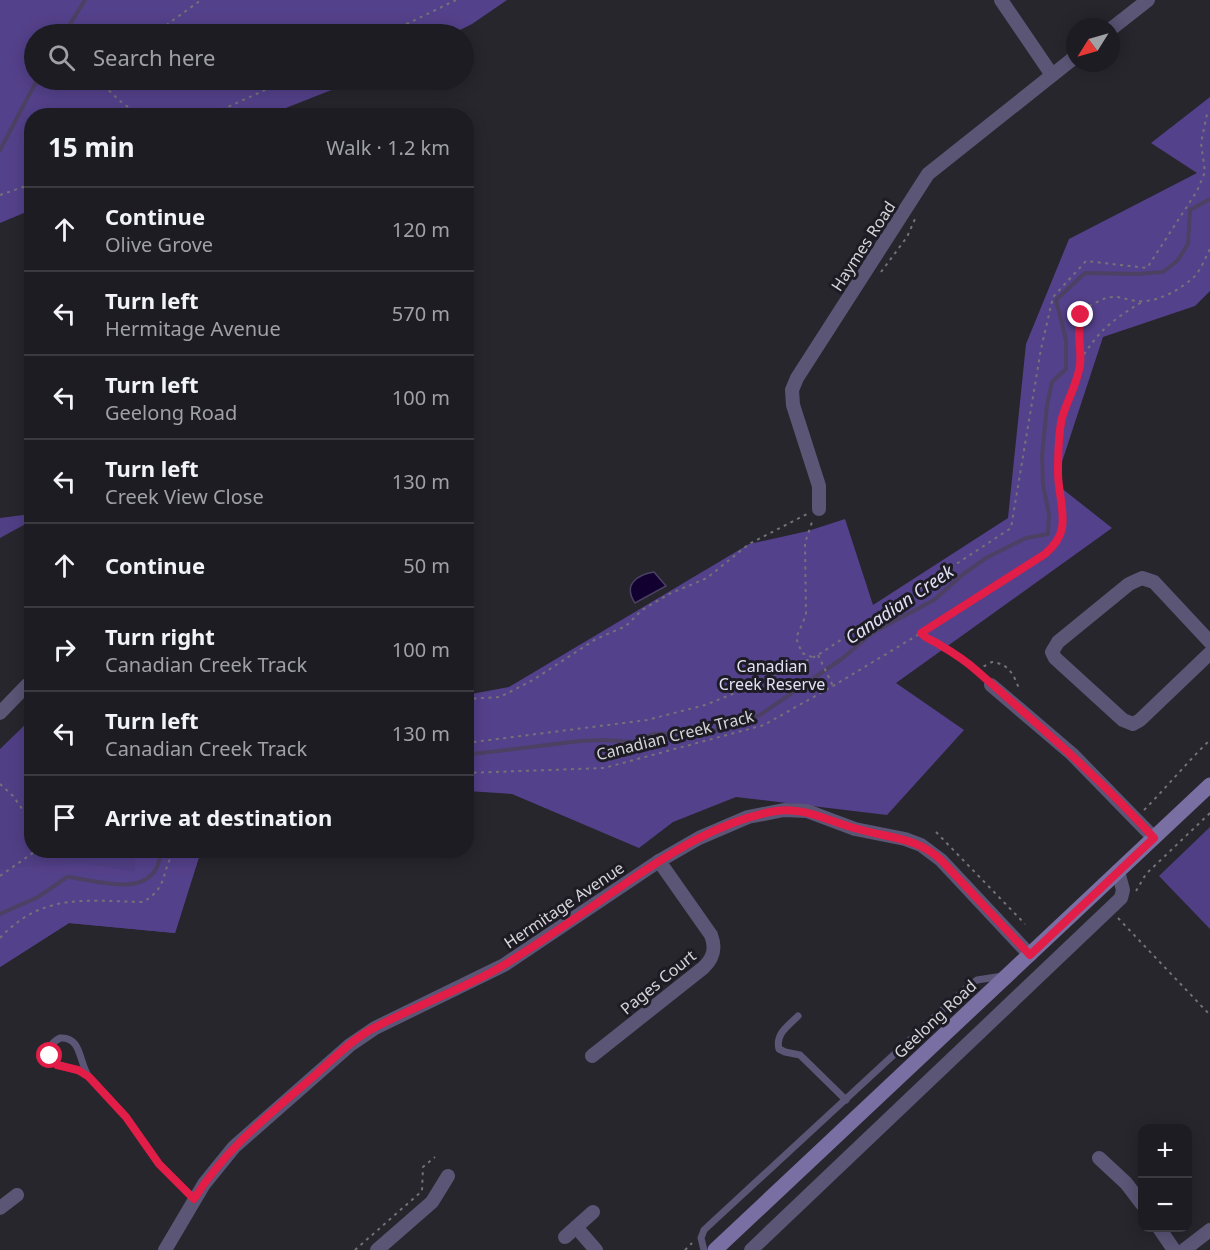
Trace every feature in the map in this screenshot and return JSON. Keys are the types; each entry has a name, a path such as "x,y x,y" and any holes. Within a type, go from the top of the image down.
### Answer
{"main road":[{"name":"Geelong Road","path":"1179,814 1210,781"},
{"name":"Geelong Road","path":"715,1250 1210,785"}],"street":[{"path":"1001,0 1053,75"},
{"path":"1120,22 1148,0"},
{"name":"Haymes Road","path":"819,509 819,486 793,405 792,390 797,378 928,174 1066,64"},
{"path":"1210,642 1155,584 1142,578 1131,582 1056,643 1052,651 1055,658 1123,720 1133,724 1140,720 1210,653"},
{"path":"991,685 1072,754 1154,838"},
{"path":"0,713 24,688"},
{"name":"Hermitage Avenue","path":"165,1250 194,1199 213,1172 239,1142 363,1035 504,965 659,861 699,838 736,821 773,811 802,810 855,829 905,839 926,848 941,860 1030,955"},
{"name":"Pages Court","path":"592,1056 705,966 714,953 711,935 659,861"},
{"path":"751,1250 1123,895 1124,890 1118,871"},
{"path":"1098,920 1109,904 1099,890"},
{"path":"1100,1158 1138,1198"},
{"path":"378,1250 432,1202 448,1176"},
{"path":"0,1208 18,1195"},
{"path":"565,1237 593,1212"},
{"path":"576,1227 596,1250"},
{"path":"1184,1250 1210,1230"},
{"path":"1162,1232 1174,1250"}],"lane":[{"path":"704,1250 701,1238 704,1230 966,988 977,980 1008,975"},
{"path":"798,1016 780,1034 777,1042 779,1049 800,1055 846,1100"},
{"path":"89,1077 78,1070 57,1065 52,1061 49,1052 53,1043 64,1037 73,1041 89,1077 126,1117 159,1164 194,1199"}],"path":[{"path":"168,24 201,0"},
{"path":"407,24 456,0"},
{"path":"108,90 129,108"},
{"path":"226,108 265,90"},
{"path":"474,742 584,729 658,717 705,705 760,683 818,655 1011,528 1041,349 1053,297 1086,261 1147,268 1197,190 1205,172 1201,143 1207,114 1210,111"},
{"path":"0,195 24,187"},
{"path":"881,272 907,237 918,212"},
{"name":"Canadian Creek Track","path":"474,773 604,768 764,725 921,633 1045,554 1054,547 1062,521 1058,475 1060,430 1080,361 1078,325 1081,315 1087,307 1113,296 1144,301 1160,298 1195,276 1210,249"},
{"path":"1080,361 1100,332 1144,301"},
{"path":"474,699 500,697 533,680 596,639 626,626 651,604 707,578 749,544 819,509"},
{"path":"811,522 805,543 806,615 796,638 802,653 813,657"},
{"path":"921,633 927,640 938,643 977,670 991,685"},
{"path":"818,655 833,686"},
{"path":"977,670 992,662 1005,665 1011,671 1020,694"},
{"path":"1143,811 1210,740"},
{"path":"0,784 13,796 24,812"},
{"path":"1134,896 1148,873 1210,813"},
{"path":"936,832 1025,924"},
{"path":"0,876 26,858"},
{"path":"0,938 26,917 54,903 67,901 143,902 154,896 160,889 170,858"},
{"path":"1122,910 1116,917 1210,1015"},
{"path":"356,1250 422,1191 423,1167 435,1156"},
{"path":"685,1250 697,1239"}],"shaded area":[{"path":"24,515 24,525 0,538 0,518"},
{"path":"654,572 666,586 635,603 630,591 633,582 637,578"},
{"path":"24,726 24,858 199,858 175,933 69,923 0,967 0,749"},
{"path":"1210,827 1210,929 1159,876"}],"green space":[{"path":"0,0 507,0 472,24 24,24 24,90 332,90 286,108 24,108 24,213 0,223"},
{"name":"Canadian Creek Reserve","path":"1210,97 1210,291 1195,306 1103,337 1055,483 1112,528 896,683 964,730 887,815 736,797 673,822 639,848 512,794 474,791 474,694 509,687 749,544 808,531 845,519 873,605 1008,518 1026,344 1069,239 1197,173 1151,143"},
{"path":"134,858 199,858 175,933 69,923 0,967 0,869 82,863 135,872"}],"waterway":[{"path":"70,24 85,0"},
{"path":"0,150 32,90"},
{"name":"Canadian Creek","path":"474,754 580,741 635,742 653,734 722,730 760,715 843,658 872,633 934,600 962,575 986,558 1026,538 1048,534 1049,514 1043,485 1042,456 1047,405 1052,382 1066,369 1066,340 1056,300 1085,273 1163,272 1177,261 1188,244 1190,210 1210,199"},
{"name":"Canadian Creek","path":"0,914 38,897 67,877 115,884 139,882 149,877 156,869 160,858"}],"route":[{"path":"50,1056 57,1065 78,1070 89,1077 126,1117 159,1164 194,1199 213,1172 239,1142 363,1035 504,965 659,861 699,838 736,821 767,812 784,810 802,810 855,829 905,839 926,848 941,860 1030,955 1154,838 1054,737 991,685 977,670 938,643 927,640 921,633 1054,547 1062,521 1058,475 1060,430 1080,368 1078,325 1081,315"}]}
